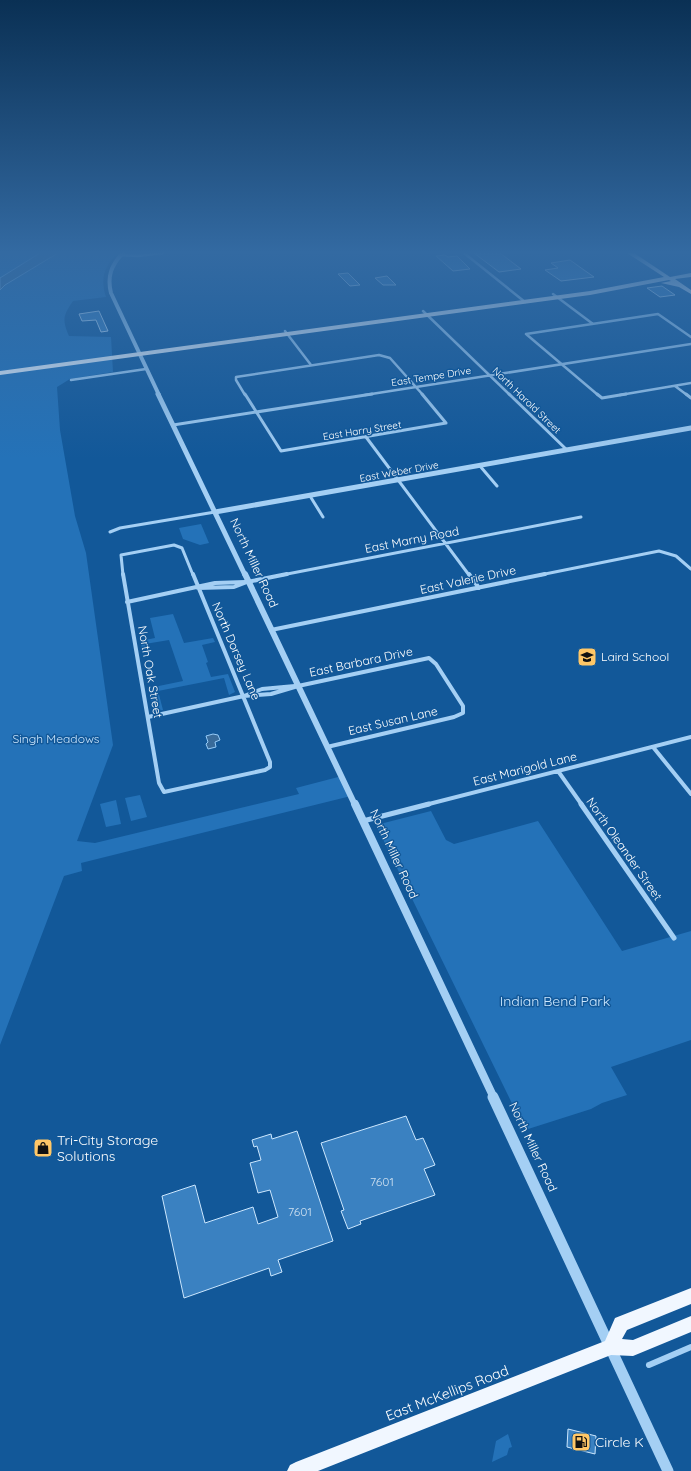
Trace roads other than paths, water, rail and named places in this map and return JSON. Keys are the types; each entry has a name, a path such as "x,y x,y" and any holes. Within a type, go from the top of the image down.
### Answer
{"main road":[{"path":"0,369 365,322"},
{"path":"0,373 138,352"},
{"path":"612,1347 621,1324 691,1296"},
{"name":"East McKellips Road","path":"296,1471 612,1347 633,1348 691,1324"}],"street":[{"name":"North Miller Road","path":"123,322 270,630 328,747 612,1347 668,1471"},
{"name":"North Harold Street","path":"434,322 567,450"},
{"path":"608,322 526,334 602,398 691,383"},
{"path":"669,322 691,336"},
{"path":"287,333 311,365"},
{"name":"East Tempe Drive","path":"173,425 691,344"},
{"path":"255,412 236,380 236,377 385,355 390,358 416,387"},
{"path":"71,380 146,368"},
{"path":"675,386 691,398"},
{"name":"East Harry Street","path":"255,412 281,451 446,423 416,387"},
{"name":"East Weber Drive","path":"110,532 120,528 310,496 691,428"},
{"path":"366,437 479,588"},
{"path":"480,466 497,486"},
{"path":"310,496 322,516"},
{"name":"East Marny Road","path":"127,602 219,585 234,587 247,582 581,517"},
{"name":"North Oak Street","path":"164,792 159,783 120,559 121,555 174,544 179,545"},
{"name":"North Dorsey Lane","path":"164,792 170,792 265,770 270,767 270,762 244,696 182,548 179,545"},
{"name":"East Valerie Drive","path":"270,630 659,551 670,552 678,556 691,569"},
{"name":"East Barbara Drive","path":"244,696 260,696 286,691 298,686 418,659 429,658 436,664 463,706 463,713"},
{"name":"East Barbara Drive","path":"148,717 244,696 258,690 284,686 298,686"},
{"path":"258,690 260,696"},
{"name":"East Susan Lane","path":"328,747 454,718 463,713"},
{"name":"East Marigold Lane","path":"363,821 691,737"},
{"path":"653,747 691,794"},
{"name":"North Oleander Street","path":"558,771 674,938"},
{"path":"649,1365 691,1347"}],"place":[{"name":"Laird School","path":"587,657"},
{"name":"Tri-City Storage Solutions","path":"43,1148"},
{"name":"Circle K","path":"581,1442"}],"park label":[{"name":"Singh Meadows","path":"56,739"},
{"name":"Indian Bend Park","path":"555,1001"}]}
